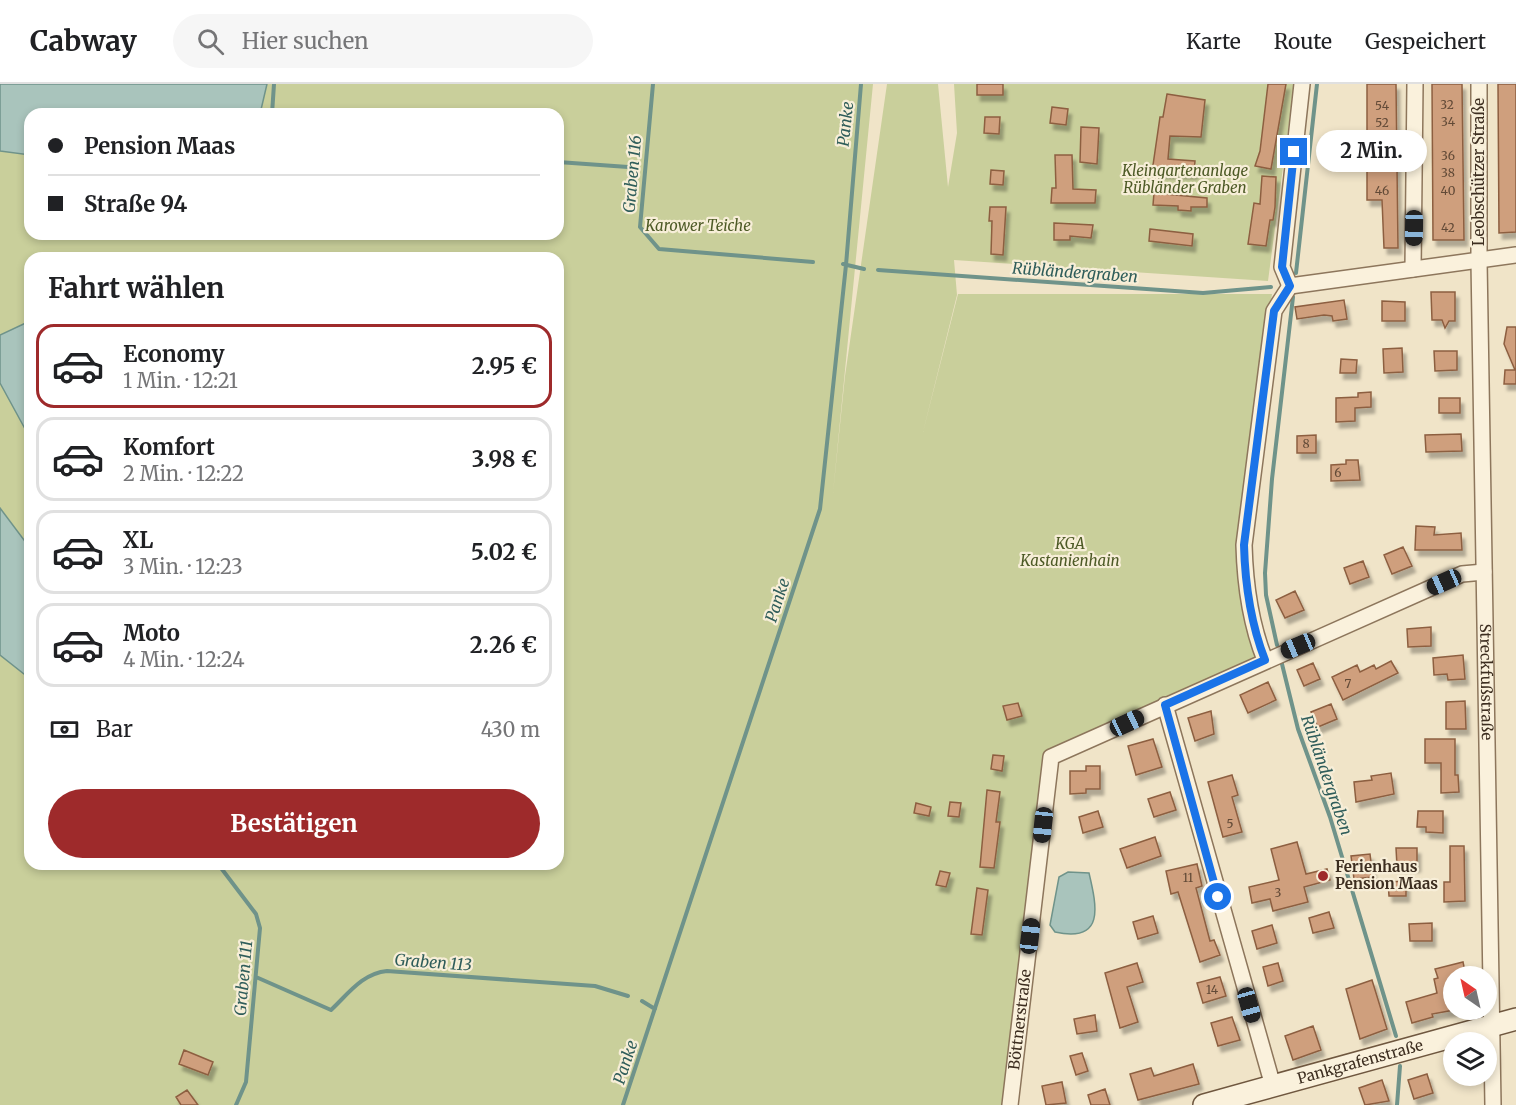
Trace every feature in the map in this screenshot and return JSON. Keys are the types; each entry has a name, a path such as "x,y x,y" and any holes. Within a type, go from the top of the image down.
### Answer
{"main road":[{"name":"Pankgrafenstraße","path":"1204,1105 1516,1019"}],"street":[{"path":"1265,660 1250,600 1244,545 1274,311 1290,286 1282,267 1302,84"},
{"path":"1413,269 1415,84"},
{"name":"Leobschützer Straße","path":"1479,84 1479,261"},
{"name":"Leobschützer Straße","path":"1290,286 1516,255"},
{"name":"Streckfußstraße","path":"1479,261 1492,1105"},
{"path":"1273,1086 1165,705 1462,574 1484,572"},
{"name":"Böttnerstraße","path":"1010,1105 1051,757 1165,705"}],"green space":[{"path":"0,84 873,84 833,493 845,376 887,84 938,84 948,187 957,133 954,84 1294,84 1268,281 954,260 957,295 923,432 958,294 1272,294 1239,523 1257,658 1045,752 1002,1105 0,1105"}],"water":[{"path":"0,84 267,84 261,108 24,108 24,154 0,151"},
{"path":"24,324 24,427 0,383 0,335"},
{"path":"0,508 24,540 24,674 0,655"},
{"path":"1068,872 1089,873 1095,910 1090,927 1083,932 1071,934 1055,932 1050,925 1059,877"}],"building":[{"path":"977,84 1003,84 1003,95 977,95"},
{"path":"1268,84 1286,84 1271,169 1255,166 1260,151"},
{"path":"1367,84 1396,84 1398,248 1384,248 1382,200 1367,200"},
{"path":"1432,84 1462,84 1464,240 1433,240"},
{"path":"1498,84 1516,84 1516,232 1499,233"},
{"path":"1167,94 1205,100 1201,137 1170,136 1168,159 1195,161 1194,173 1152,172 1160,117 1163,117"},
{"path":"1052,107 1068,109 1066,125 1050,123"},
{"path":"985,117 1000,117 999,134 984,133"},
{"path":"1081,127 1099,128 1097,164 1080,162"},
{"path":"1055,155 1072,155 1073,189 1096,190 1095,203 1051,203 1052,188 1056,188"},
{"path":"991,170 1004,171 1003,185 990,184"},
{"path":"1262,176 1276,177 1275,207 1273,220 1270,220 1266,246 1248,244 1254,203 1260,204"},
{"path":"1154,193 1207,198 1207,207 1191,207 1191,211 1178,210 1178,206 1153,205"},
{"path":"990,207 1006,207 1003,255 991,254"},
{"path":"1054,223 1093,225 1091,238 1070,236 1070,240 1054,240"},
{"path":"1150,229 1193,234 1192,246 1149,241"},
{"path":"1431,292 1455,292 1455,321 1449,321 1445,328 1442,320 1432,320"},
{"path":"1344,300 1347,319 1333,321 1332,316 1324,315 1297,319 1295,307"},
{"path":"1382,301 1405,302 1405,321 1382,321"},
{"path":"1507,327 1516,327 1516,384 1504,384 1505,370 1515,370 1504,344"},
{"path":"1402,348 1403,372 1384,373 1383,349"},
{"path":"1434,351 1457,351 1457,370 1435,371"},
{"path":"1341,359 1357,360 1356,373 1340,373"},
{"path":"1371,392 1371,407 1355,408 1355,421 1336,422 1336,398 1358,397 1358,393"},
{"path":"1439,398 1460,398 1460,413 1439,413"},
{"path":"1461,434 1462,451 1426,452 1425,435"},
{"path":"1316,435 1316,453 1297,453 1297,436"},
{"path":"1346,460 1358,460 1360,480 1331,481 1331,465 1346,464"},
{"path":"1416,526 1435,527 1434,535 1461,533 1462,550 1415,550"},
{"path":"1403,547 1412,566 1392,574 1384,555"},
{"path":"1363,561 1369,577 1350,584 1344,568"},
{"path":"1295,591 1304,610 1285,618 1276,600"},
{"path":"1431,627 1431,646 1408,647 1407,629"},
{"path":"1463,655 1465,679 1448,680 1447,674 1434,675 1433,658"},
{"path":"1391,661 1398,673 1343,700 1332,677 1357,665 1360,672 1374,665 1376,669"},
{"path":"1313,663 1320,679 1304,686 1297,670"},
{"path":"1268,682 1276,700 1248,713 1240,695"},
{"path":"1465,701 1466,729 1446,729 1446,702"},
{"path":"1018,703 1022,716 1007,720 1003,706"},
{"path":"1331,704 1337,719 1318,727 1311,712"},
{"path":"1211,711 1214,734 1195,741 1188,718"},
{"path":"1153,739 1162,767 1136,775 1128,746"},
{"path":"1425,739 1455,739 1455,775 1458,775 1459,792 1441,793 1441,763 1425,763"},
{"path":"993,755 1004,756 1002,771 991,769"},
{"path":"1086,766 1100,766 1100,789 1086,789 1086,793 1070,794 1070,771 1086,771"},
{"path":"1391,773 1394,794 1356,802 1354,782 1372,780 1371,776"},
{"path":"1232,775 1238,795 1232,797 1242,832 1223,837 1208,782"},
{"path":"987,790 1000,792 996,822 1000,822 994,868 980,867"},
{"path":"1170,792 1176,810 1154,817 1148,799"},
{"path":"950,802 961,803 959,817 948,816"},
{"path":"916,803 931,807 929,816 914,813"},
{"path":"1098,811 1103,827 1083,833 1079,817"},
{"path":"1418,811 1443,811 1443,833 1426,832 1426,827 1417,827"},
{"path":"1155,837 1161,856 1127,868 1120,849"},
{"path":"1297,842 1306,874 1327,869 1330,880 1304,887 1308,902 1273,911 1270,899 1252,903 1249,887 1279,880 1271,849"},
{"path":"1450,846 1464,846 1465,901 1444,902 1444,882 1450,882"},
{"path":"1396,848 1417,848 1417,866 1397,866"},
{"path":"1370,854 1373,877 1354,879 1351,856"},
{"path":"1197,864 1202,886 1196,888 1210,941 1214,940 1220,955 1200,962 1178,892 1171,894 1166,871"},
{"path":"940,871 950,873 946,887 936,885"},
{"path":"1406,881 1406,896 1389,896 1388,882"},
{"path":"977,888 988,890 982,935 971,934"},
{"path":"1329,912 1334,928 1313,933 1309,918"},
{"path":"1153,916 1158,933 1138,939 1133,922"},
{"path":"1432,923 1432,941 1410,941 1409,924"},
{"path":"1272,925 1277,943 1257,949 1252,931"},
{"path":"1463,962 1464,966 1447,966"},
{"path":"1137,963 1143,982 1127,987 1138,1022 1120,1028 1105,973"},
{"path":"1278,963 1283,981 1268,986 1263,967"},
{"path":"1443,967 1443,1012 1412,1023 1406,1002 1437,993 1434,979 1438,978 1435,969"},
{"path":"1220,977 1226,996 1203,1003 1197,983"},
{"path":"1372,980 1387,1029 1360,1039 1346,989"},
{"path":"1095,1015 1097,1031 1077,1034 1074,1019"},
{"path":"1232,1017 1240,1040 1218,1046 1211,1023"},
{"path":"1313,1026 1321,1050 1293,1060 1285,1036"},
{"path":"184,1050 213,1062 208,1075 179,1064"},
{"path":"1082,1053 1088,1071 1076,1075 1070,1056"},
{"path":"1193,1064 1199,1084 1138,1100 1130,1074 1151,1068 1154,1076"},
{"path":"1427,1074 1433,1093 1414,1099 1408,1080"},
{"path":"1382,1080 1389,1101 1365,1105 1359,1088"},
{"path":"1062,1082 1066,1103 1046,1105 1042,1086"},
{"path":"1105,1089 1110,1105 1091,1105 1088,1095"},
{"path":"187,1090 198,1105 181,1105 176,1097"}],"waterway":[{"path":"272,108 274,84"},
{"name":"Graben 116","path":"653,84 640,227 659,249 813,262"},
{"name":"Panke","path":"623,1105 820,509 846,265 861,84"},
{"name":"Rübländergraben","path":"1296,273 1317,84"},
{"path":"564,162 628,167"},
{"name":"Rübländergraben","path":"843,264 864,269"},
{"name":"Rübländergraben","path":"878,270 1203,293 1271,287"},
{"name":"Rübländergraben","path":"1277,645 1266,595 1265,573 1272,479 1293,297"},
{"name":"Rübländergraben","path":"1281,660 1298,729 1330,817 1396,1036"},
{"name":"Graben 111","path":"223,870 256,914 260,928 246,1082 236,1105"},
{"name":"Graben 113","path":"256,977 331,1010 363,980 387,971 595,986 628,996"},
{"name":"Graben 113","path":"642,1001 655,1009"},
{"name":"Rübländergraben","path":"1397,1105 1400,1066"}],"place":[{"name":"Ferienhaus Pension Maas","path":"1323,876"}],"route":[{"path":"1218,897 1165,705 1265,660 1260,648 1250,600 1244,545 1274,311 1290,286 1282,267 1294,152"}],"park label":[{"name":"Kleingartenanlage Rübländer Graben","path":"1185,180"},
{"name":"Karower Teiche","path":"698,226"},
{"name":"KGA Kastanienhain","path":"1070,552"}]}
